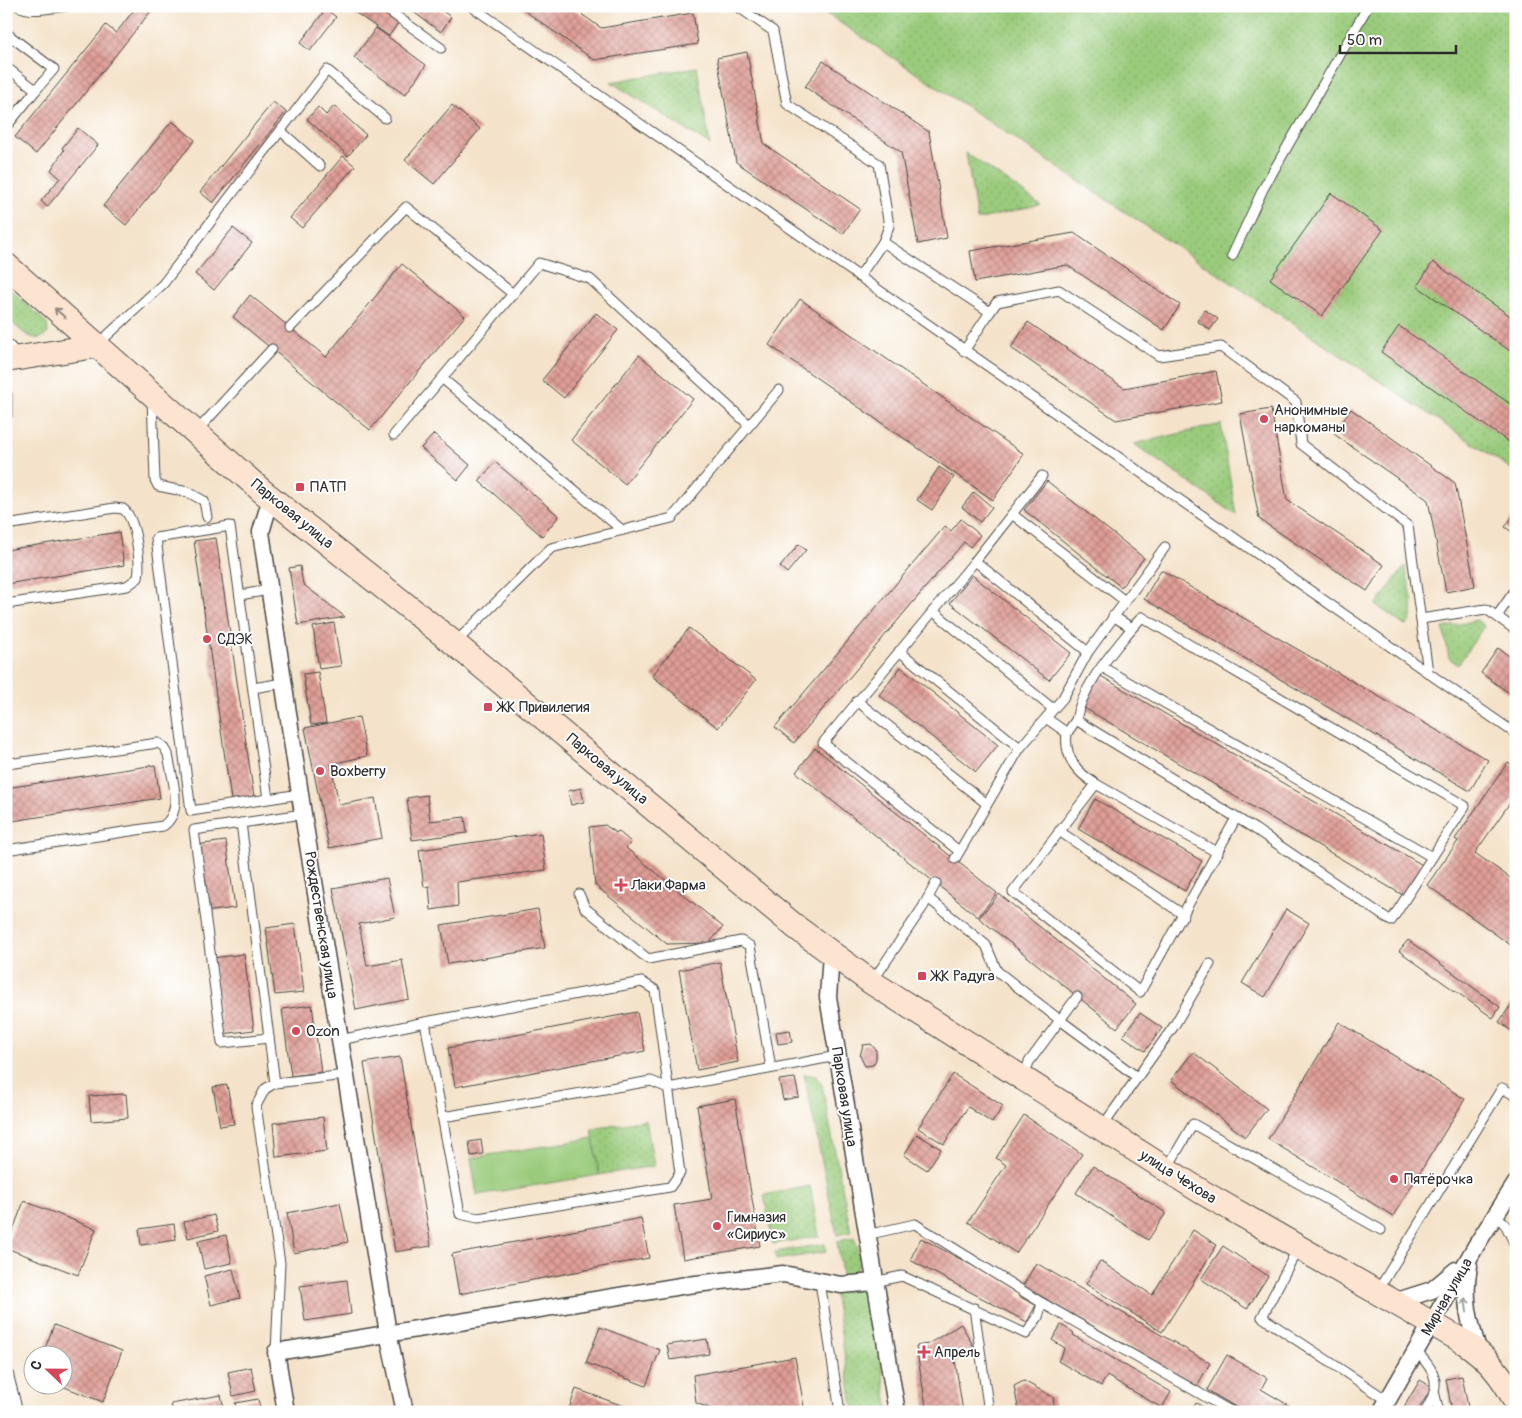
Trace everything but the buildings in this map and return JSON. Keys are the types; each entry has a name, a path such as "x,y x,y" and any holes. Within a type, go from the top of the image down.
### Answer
{"main road":[{"name":"Парковая улица","path":"6,265 152,396 272,498 455,644 831,954"},
{"path":"11,353 96,346"},
{"name":"улица Чехова","path":"831,954 871,982 1166,1170 1479,1352 1505,1382 1516,1402"}],"street":[{"name":"Рождественская улица","path":"272,498 260,532 303,814 388,1333 405,1412"},
{"name":"Парковая улица","path":"831,954 828,997 866,1235 897,1412"},
{"name":"Мирная улица","path":"1384,1406 1470,1256 1515,1185"},
{"path":"1385,1297 1432,1290 1470,1256"},
{"path":"1470,1256 1465,1287 1466,1306 1479,1352"},
{"path":"286,1412 276,1352 687,1285 783,1274 841,1286 874,1282"}],"lane":[{"path":"18,6 23,9 67,6"},
{"path":"382,6 441,48"},
{"path":"471,6 1516,734"},
{"path":"737,6 773,30 787,104 879,164 889,226 883,242 859,277"},
{"path":"1232,256 1263,189 1368,6"},
{"path":"6,33 54,68 6,127"},
{"path":"6,67 36,90"},
{"path":"96,346 163,284 327,70 385,118"},
{"path":"281,131 320,166"},
{"path":"290,328 406,207 513,294"},
{"path":"883,242 990,312"},
{"path":"394,435 443,379 539,262 590,279 749,425"},
{"path":"964,351 997,302 1059,290 1159,356 1221,347 1296,402 1301,444 1408,526 1428,672"},
{"path":"196,433 272,349"},
{"path":"443,379 622,530"},
{"path":"455,644 551,548 672,518 779,390"},
{"path":"152,396 155,480 158,486 188,492 204,501 208,517"},
{"path":"1042,476 975,562 823,743 957,855 1020,748 1062,698 1088,652 1124,601 1166,547"},
{"path":"6,525 115,508 123,509 132,519 140,569 138,578 127,586 6,604"},
{"path":"1012,514 1124,601"},
{"path":"268,799 230,526 156,538 191,811 268,799 300,794"},
{"path":"975,562 1088,652"},
{"path":"1497,616 1516,589"},
{"path":"240,595 269,590"},
{"path":"1421,619 1486,608 1516,630"},
{"path":"933,611 1054,709"},
{"path":"1113,616 1132,628"},
{"path":"1076,720 1236,818 1391,921 1465,806 1142,617 1102,667 1078,707 1076,720 1067,733 1065,745 1076,770 1096,784 1218,853"},
{"path":"899,651 1020,748"},
{"path":"1102,667 1432,857"},
{"path":"253,688 283,683"},
{"path":"857,701 987,804"},
{"path":"1046,718 1067,733"},
{"path":"6,760 15,763 158,743 164,747 168,754 176,806 174,816 163,826 6,850"},
{"path":"1096,784 1013,892 1102,964 1140,992 1184,916 1236,818"},
{"path":"268,1038 222,1043 194,830 303,814"},
{"path":"241,823 275,1084"},
{"path":"1059,832 1184,916"},
{"path":"871,982 928,898 936,883"},
{"path":"579,894 585,908 648,959 741,941 750,946 771,1068"},
{"path":"928,898 986,945 998,971 1137,1077"},
{"path":"1095,971 1102,964"},
{"path":"1101,1128 1174,1026 1210,964"},
{"path":"340,1040 425,1022 642,982 655,990 680,1173 670,1187 478,1218 460,1214 425,1022"},
{"path":"1023,1079 1029,1062 1077,997"},
{"path":"443,1117 651,1081 668,1088 837,1056"},
{"path":"276,1352 280,1263 256,1106 265,1089 275,1084 346,1075"},
{"path":"1385,1297 1502,1088 1516,1096"},
{"path":"1166,1170 1193,1124 1381,1230"},
{"path":"1496,1213 1506,1226 1516,1247"},
{"path":"866,1235 915,1224 1042,1303 1232,1412"},
{"path":"1298,1247 1262,1317 1384,1406"},
{"path":"874,1282 902,1276 974,1308 1026,1334 1038,1317 1042,1303"},
{"path":"820,1282 840,1412"},
{"path":"974,1308 990,1412"},
{"path":"1416,1351 1434,1373 1438,1412"},
{"path":"6,1365 18,1412"},
{"path":"1425,1412 1435,1396"}],"green space":[{"path":"815,6 1505,6 1516,11 1516,472"},
{"path":"697,67 710,145 611,82"},
{"path":"966,153 1041,205 977,220"},
{"path":"6,285 47,323 48,333 43,337 37,338 26,334 6,317"},
{"path":"1221,424 1236,515 1134,444"},
{"path":"1405,566 1412,605 1412,613 1407,625 1402,624 1376,605"},
{"path":"1477,620 1484,626 1458,665 1449,658 1443,628"},
{"path":"804,1074 816,1076 822,1085 851,1232 837,1235"},
{"path":"646,1120 654,1166 599,1175 592,1129"},
{"path":"593,1138 599,1175 477,1195 471,1158"},
{"path":"810,1186 819,1236 773,1244 764,1195"},
{"path":"854,1238 859,1251 859,1263 854,1273 843,1281 837,1241"},
{"path":"825,1244 826,1252 776,1260 775,1252"},
{"path":"869,1288 889,1412 854,1412 834,1292"}],"place":[{"name":"Анонимные наркоманы","path":"1264,419"},
{"name":"ПАТП","path":"300,487"},
{"name":"СДЭК","path":"207,639"},
{"name":"ЖК Привилегия","path":"488,707"},
{"name":"Boxberry","path":"320,771"},
{"name":"Лаки Фарма","path":"621,885"},
{"name":"ЖК Радуга","path":"922,976"},
{"name":"Ozon","path":"296,1031"},
{"name":"Пятёрочка","path":"1394,1179"},
{"name":"Гимназия «Сириус»","path":"717,1226"},
{"name":"Апрель","path":"924,1352"}]}
